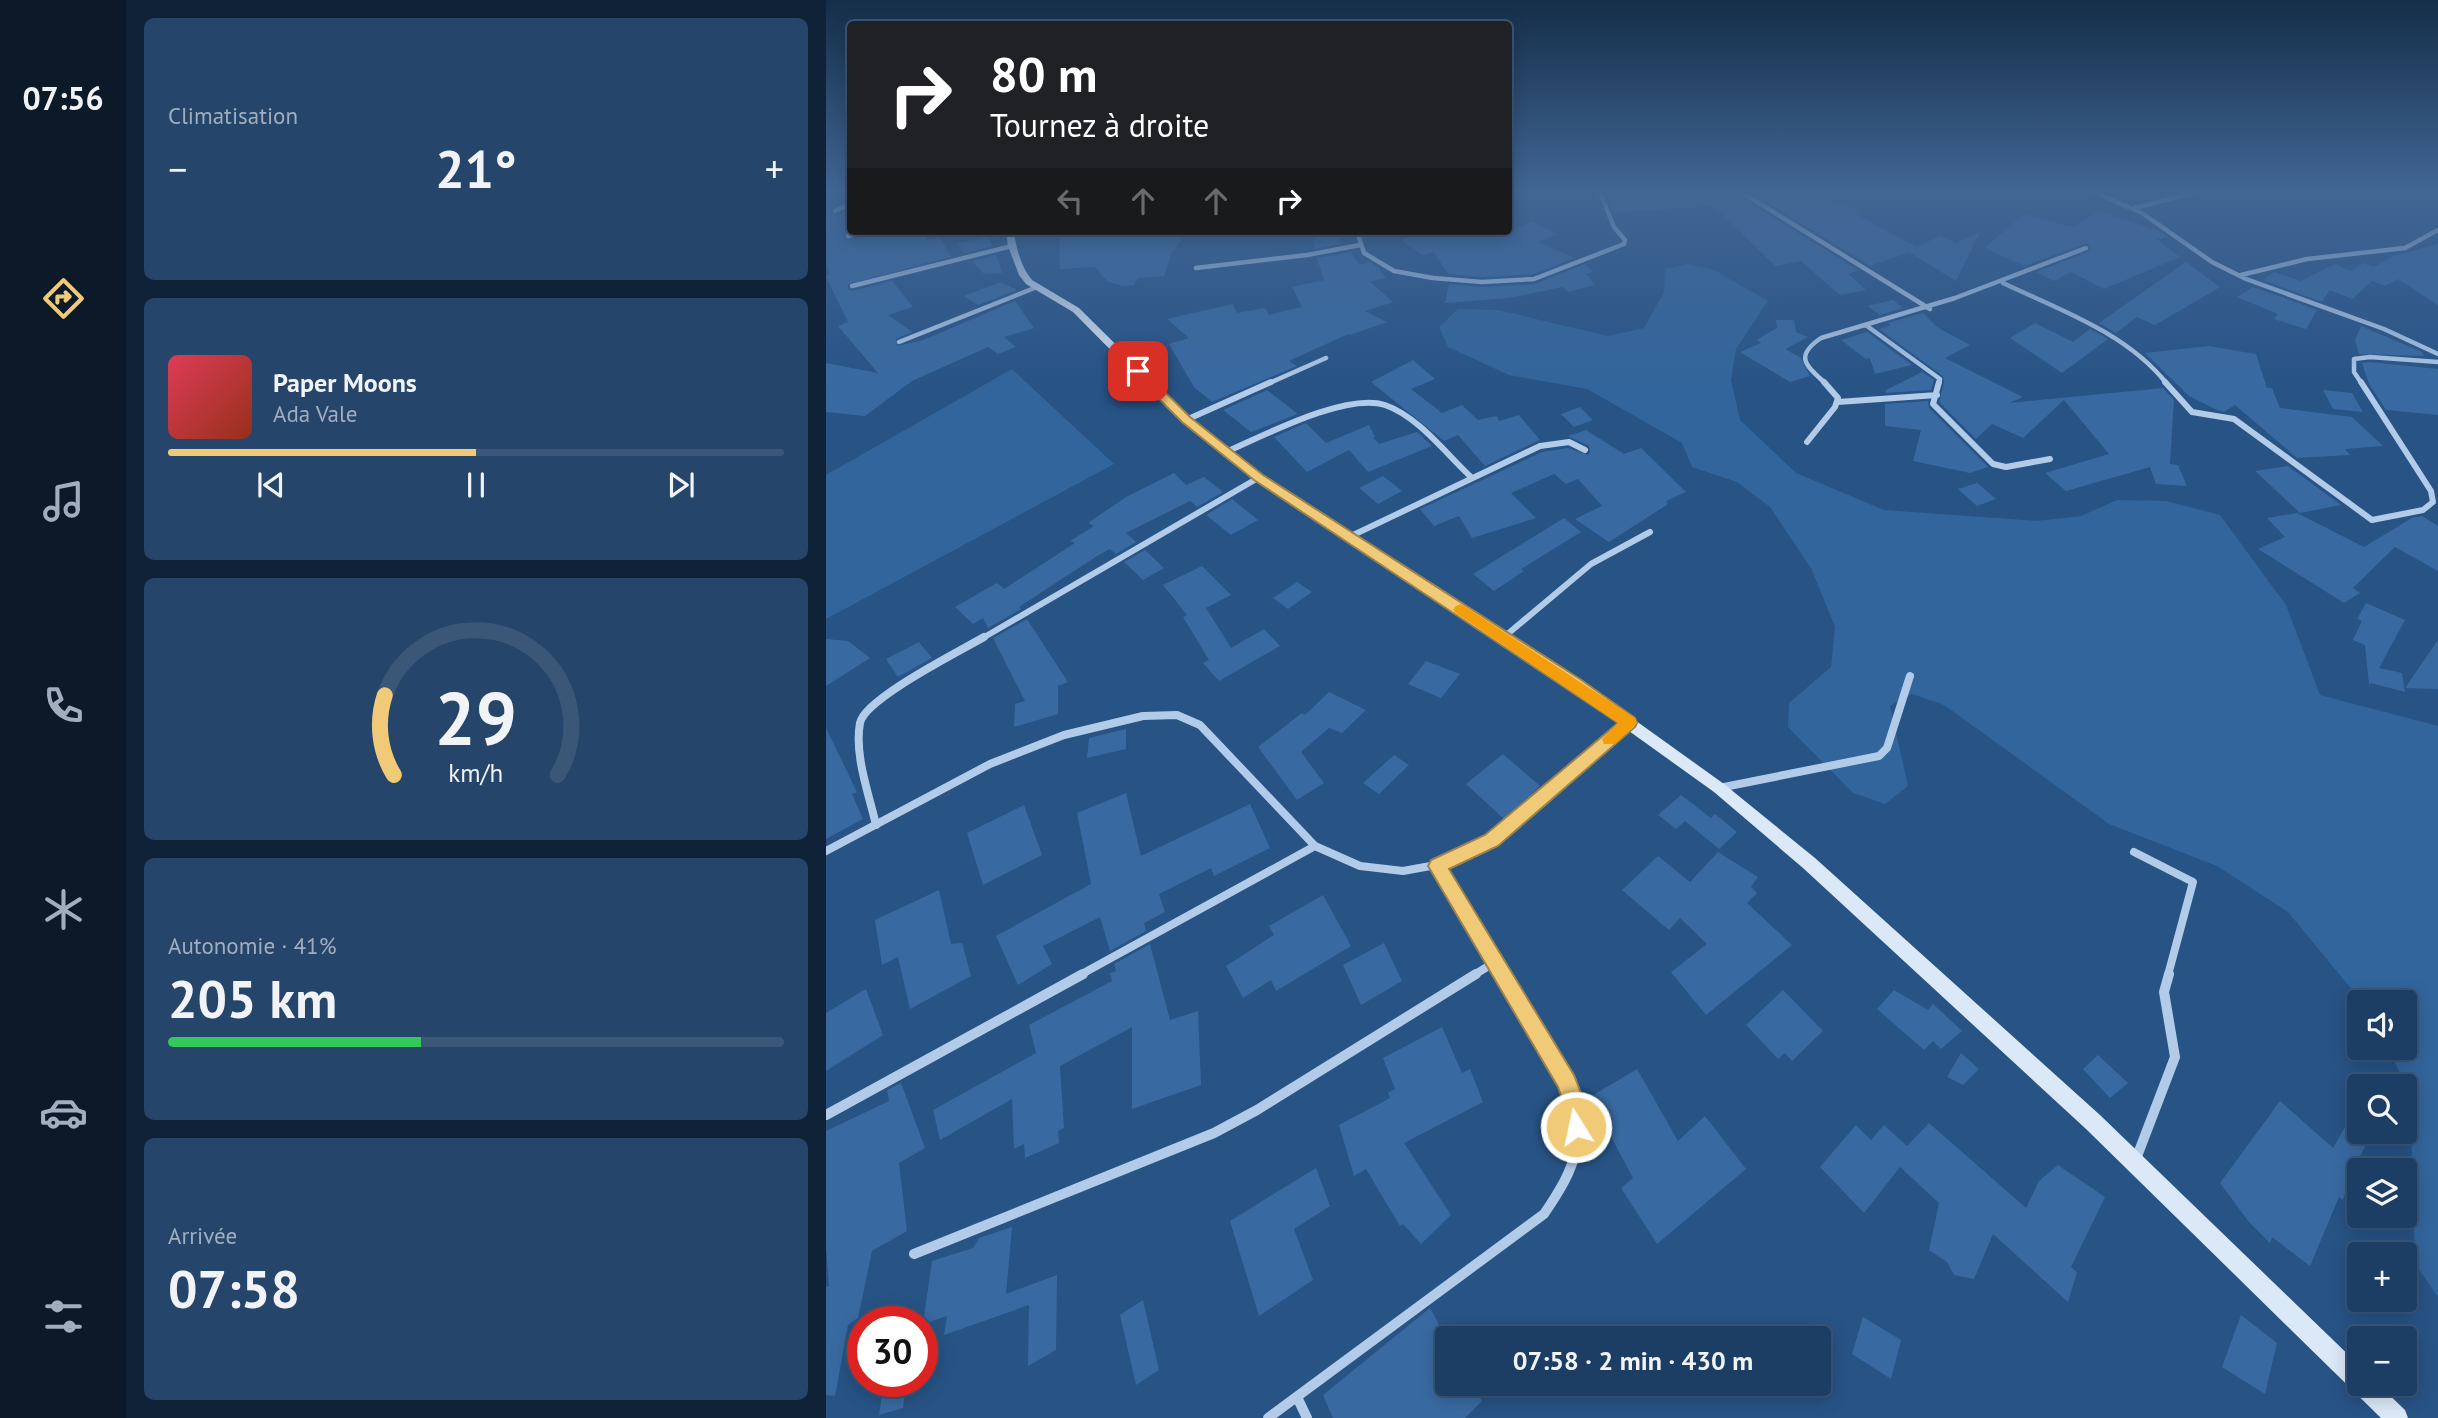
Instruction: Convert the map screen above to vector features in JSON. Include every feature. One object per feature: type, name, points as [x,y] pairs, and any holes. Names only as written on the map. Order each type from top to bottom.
[{"type":"street","points":[[852,286],[953,256]]},
{"type":"street","points":[[1017,256],[1023,275],[1037,287],[1076,310],[1186,420],[1258,478],[1504,638],[1720,788],[1937,978],[2134,1163],[2347,1369]]},
{"type":"street","points":[[1196,268],[1297,256]]},
{"type":"street","points":[[1369,256],[1394,271],[1433,278],[1482,282],[1534,279],[1593,256]]},
{"type":"street","points":[[1845,256],[1930,309]]},
{"type":"street","points":[[1838,402],[1834,390],[1810,371],[1804,362],[1805,351],[1810,344],[1821,338],[1930,309],[2067,256]]},
{"type":"street","points":[[2204,256],[2241,276],[2382,326],[2438,354]]},
{"type":"street","points":[[2241,276],[2328,256]]},
{"type":"street","points":[[2003,283],[2087,324],[2143,357],[2188,410],[2234,419],[2372,520],[2423,510],[2433,502],[2431,491],[2354,372],[2354,359],[2368,356],[2438,362]]},
{"type":"street","points":[[899,342],[1037,287]]},
{"type":"street","points":[[1867,326],[1940,379],[1933,404],[1993,464],[2006,467],[2050,459]]},
{"type":"street","points":[[1186,420],[1326,358]]},
{"type":"street","points":[[1807,442],[1838,402],[1937,395]]},
{"type":"street","points":[[1226,452],[1344,404],[1370,401],[1406,417],[1472,478]]},
{"type":"street","points":[[1349,537],[1554,442],[1569,442],[1585,450]]},
{"type":"street","points":[[877,825],[859,732],[861,716],[873,704],[1258,478]]},
{"type":"street","points":[[1504,638],[1591,564],[1650,532]]},
{"type":"street","points":[[1720,788],[1878,756],[1887,748],[1910,676]]},
{"type":"street","points":[[826,851],[990,764],[1064,735],[1143,716],[1177,715],[1200,725],[1315,846],[1339,861],[1371,870],[1415,873],[1492,841],[1629,723]]},
{"type":"street","points":[[826,1115],[1315,846]]},
{"type":"street","points":[[2134,852],[2193,882],[2164,992],[2175,1057],[2134,1163]]},
{"type":"street","points":[[1268,1418],[1544,1214],[1568,1178],[1576,1143],[1577,1111],[1566,1082],[1437,866]]},
{"type":"street","points":[[915,1254],[1214,1133],[1258,1110],[1495,962]]},
{"type":"street","points":[[1297,1396],[1307,1418]]},
{"type":"street","points":[[2375,1396],[2398,1418]]},
{"type":"shaded area","points":[[1688,264],[1714,270],[1768,301],[1736,349],[1731,380],[1740,420],[1796,473],[1884,510],[2036,521],[2081,516],[2117,500],[2166,501],[2220,515],[2286,605],[2320,695],[2438,726],[2438,1297],[2417,1267],[2417,1242],[2414,1242],[2414,1228],[2417,1228],[2417,1158],[2412,1158],[2411,1144],[2417,1144],[2417,1074],[2400,1074],[2394,1060],[2417,1060],[2417,990],[2352,990],[2288,912],[2217,866],[2109,824],[1944,705],[1912,694],[1890,706],[1908,786],[1885,804],[1853,793],[1788,727],[1789,703],[1831,667],[1835,627],[1811,568],[1770,507],[1737,482],[1692,467],[1682,443],[1587,389],[1509,375],[1448,347],[1439,327],[1458,309],[1498,310],[1608,336],[1644,328],[1664,292],[1665,269]]},
{"type":"shaded area","points":[[1012,369],[1114,464],[826,619],[826,475]]},
{"type":"building","points":[[826,256],[950,256],[848,284],[848,289],[852,291],[892,281],[913,307],[888,315],[912,332],[896,339],[897,346],[923,340],[1015,301],[1034,328],[1004,337],[1016,347],[998,354],[988,347],[912,381],[865,416],[826,412],[826,363],[878,373],[838,326],[848,322],[826,277],[829,274]]},
{"type":"building","points":[[996,256],[1002,273],[984,274],[972,261]]},
{"type":"building","points":[[1060,256],[1171,256],[1164,276],[1138,278],[1134,285],[1124,286],[1108,282],[1095,267],[1060,269]]},
{"type":"building","points":[[1354,256],[1359,265],[1370,262],[1379,268],[1386,278],[1370,282],[1393,302],[1365,311],[1387,322],[1348,334],[1289,361],[1297,366],[1212,402],[1194,387],[1169,344],[1189,338],[1167,319],[1233,304],[1237,313],[1265,308],[1269,315],[1302,307],[1292,287],[1324,280],[1317,258]]},
{"type":"building","points":[[1437,256],[1575,258],[1533,274],[1482,277],[1448,274]]},
{"type":"building","points":[[1765,256],[1836,256],[1858,270],[1849,274],[1866,290],[1840,295],[1801,261],[1775,266]]},
{"type":"building","points":[[1854,256],[1897,256],[1870,266]]},
{"type":"building","points":[[1916,256],[1968,256],[1956,281]]},
{"type":"building","points":[[2003,256],[2051,256],[2024,266]]},
{"type":"building","points":[[2077,256],[2180,257],[2104,289],[2071,272],[2054,281],[2036,272]]},
{"type":"building","points":[[2394,256],[2438,256],[2438,305],[2398,279],[2385,286],[2372,281],[2352,299],[2330,290],[2322,302],[2263,280],[2274,272],[2301,281],[2335,264],[2350,271],[2364,263],[2374,267]]},
{"type":"building","points":[[2186,262],[2220,287],[2155,325],[2137,317],[2116,333],[2099,323]]},
{"type":"building","points":[[1585,264],[1593,272],[1586,274],[1595,285],[1568,292],[1562,287],[1509,298],[1445,303],[1449,284],[1482,287],[1535,284]]},
{"type":"building","points":[[1001,282],[1017,290],[978,305],[964,296]]},
{"type":"building","points":[[2253,287],[2317,310],[2306,329],[2274,319],[2278,314],[2237,297]]},
{"type":"building","points":[[1893,300],[1903,308],[1880,315],[1868,306]]},
{"type":"building","points":[[1923,313],[1937,327],[1970,345],[1945,358],[2023,397],[2009,403],[2163,388],[2174,400],[2170,464],[2178,465],[2187,486],[2156,484],[2150,467],[2066,491],[2045,473],[2109,454],[2064,400],[2023,438],[1992,424],[1976,439],[1939,402],[1943,376],[1879,329],[1891,325],[1888,323]]},
{"type":"building","points":[[1776,320],[1794,320],[1796,332],[1808,337],[1785,349],[1801,358],[1810,376],[1790,382],[1740,352],[1761,343],[1756,340],[1777,328]]},
{"type":"building","points":[[2035,323],[2073,342],[2090,329],[2108,339],[2062,373],[2010,338]]},
{"type":"building","points":[[2361,326],[2422,352],[2424,356],[2359,354],[2355,340]]},
{"type":"building","points":[[1867,332],[1912,365],[1875,374],[1870,358],[1866,359],[1841,340]]},
{"type":"building","points":[[2209,346],[2256,354],[2267,388],[2272,388],[2280,408],[2352,417],[2383,446],[2345,449],[2350,455],[2297,458],[2235,405],[2224,412],[2189,396],[2145,353]]},
{"type":"building","points":[[1413,360],[1435,379],[1411,389],[1442,413],[1462,405],[1478,420],[1497,416],[1499,421],[1519,415],[1540,440],[1485,466],[1458,435],[1444,441],[1371,382]]},
{"type":"building","points":[[2362,363],[2438,369],[2438,415],[2386,410],[2369,384]]},
{"type":"building","points":[[1922,372],[1934,380],[1931,390],[1885,393],[1886,390]]},
{"type":"building","points":[[1267,390],[1298,414],[1251,432],[1223,410]]},
{"type":"building","points":[[2323,390],[2352,393],[2363,412],[2333,409]]},
{"type":"building","points":[[1928,401],[1929,408],[1988,467],[1970,473],[1913,461],[1921,430],[1885,426],[1885,404]]},
{"type":"building","points":[[1580,407],[1593,420],[1574,427],[1561,414]]},
{"type":"building","points":[[1306,423],[1326,443],[1369,425],[1375,437],[1373,438],[1379,444],[1417,432],[1432,446],[1368,472],[1349,450],[1307,472],[1274,437]]},
{"type":"building","points":[[1586,430],[1624,454],[1641,448],[1686,492],[1666,501],[1668,504],[1609,542],[1575,519],[1602,506],[1578,479],[1566,484],[1554,474],[1511,493],[1536,518],[1472,538],[1459,516],[1434,526],[1420,509],[1542,452],[1568,448],[1588,455],[1589,446],[1568,436]]},
{"type":"building","points":[[2288,466],[2341,505],[2300,513],[2255,471]]},
{"type":"building","points":[[1174,473],[1186,485],[1204,477],[1223,492],[1197,507],[1190,501],[1126,533],[1136,542],[1116,554],[1110,549],[1097,556],[1019,607],[1021,609],[988,628],[983,618],[973,624],[955,607],[997,583],[1004,589],[1075,543],[1070,541],[1094,526],[1088,523],[1126,497]]},
{"type":"building","points":[[1383,476],[1402,491],[1378,504],[1359,488]]},
{"type":"building","points":[[1977,483],[1996,499],[1977,506],[1958,489]]},
{"type":"building","points":[[1232,499],[1258,520],[1231,535],[1206,515]]},
{"type":"building","points":[[2297,513],[2364,547],[2412,518],[2422,516],[2438,526],[2438,571],[2395,547],[2353,588],[2360,593],[2344,603],[2258,549],[2285,537],[2267,518]]},
{"type":"building","points":[[1564,518],[1581,532],[1521,569],[1524,571],[1494,591],[1473,574]]},
{"type":"building","points":[[1145,550],[1164,568],[1143,580],[1124,562]]},
{"type":"building","points":[[1202,566],[1231,595],[1206,608],[1231,648],[1264,629],[1280,646],[1219,681],[1203,663],[1209,660],[1183,617],[1187,615],[1163,585]]},
{"type":"building","points":[[1297,582],[1312,592],[1288,609],[1273,598]]},
{"type":"building","points":[[2366,603],[2405,620],[2379,668],[2402,673],[2405,692],[2371,683],[2369,685],[2365,645],[2353,640],[2362,621],[2357,619]]},
{"type":"building","points":[[1027,619],[1068,682],[1058,686],[1058,714],[1014,727],[1015,704],[1025,701],[993,638]]},
{"type":"building","points":[[826,639],[848,641],[870,658],[826,686]]},
{"type":"building","points":[[2438,640],[2438,689],[2405,688]]},
{"type":"building","points":[[919,642],[932,658],[898,677],[886,659]]},
{"type":"building","points":[[1426,661],[1460,674],[1441,698],[1408,684]]},
{"type":"building","points":[[1329,692],[1366,710],[1342,733],[1329,728],[1301,752],[1324,783],[1297,800],[1258,747],[1302,713],[1305,715]]},
{"type":"building","points":[[826,728],[857,792],[852,794],[863,819],[826,839]]},
{"type":"building","points":[[1126,729],[1126,749],[1087,758],[1089,738]]},
{"type":"building","points":[[1503,754],[1540,786],[1504,819],[1466,784]]},
{"type":"building","points":[[1394,755],[1409,765],[1379,794],[1363,783]]},
{"type":"building","points":[[1126,793],[1141,856],[1250,804],[1270,848],[1214,876],[1211,868],[1159,894],[1165,912],[1144,923],[1146,931],[1110,951],[1100,917],[1043,946],[1052,964],[1018,985],[996,936],[1091,884],[1077,813]]},
{"type":"building","points":[[1681,795],[1711,818],[1715,814],[1737,832],[1719,849],[1685,821],[1676,829],[1658,815]]},
{"type":"building","points":[[1024,805],[1042,855],[983,885],[967,833]]},
{"type":"building","points":[[1718,852],[1758,877],[1751,887],[1757,893],[1747,903],[1792,945],[1706,1015],[1671,972],[1707,944],[1680,918],[1669,930],[1622,890],[1658,856],[1690,882]]},
{"type":"building","points":[[939,890],[951,944],[962,943],[971,976],[910,1009],[898,957],[882,965],[875,920]]},
{"type":"building","points":[[1323,895],[1351,946],[1276,991],[1271,980],[1243,998],[1226,966],[1274,935],[1269,926]]},
{"type":"building","points":[[1384,943],[1402,981],[1361,1005],[1343,965]]},
{"type":"building","points":[[1150,944],[1170,1020],[1198,1011],[1201,1085],[1132,1109],[1132,1027],[1060,1066],[1064,1128],[1058,1131],[1059,1143],[1025,1158],[1024,1144],[1014,1149],[1012,1099],[940,1140],[933,1110],[1036,1053],[1029,1025],[1112,981],[1110,973],[1116,971],[1114,964]]},
{"type":"building","points":[[866,989],[883,1035],[826,1071],[826,1013]]},
{"type":"building","points":[[1783,990],[1823,1031],[1792,1061],[1785,1053],[1778,1059],[1746,1025]]},
{"type":"building","points":[[1894,990],[1928,1010],[1933,1004],[1962,1031],[1941,1049],[1933,1041],[1924,1050],[1877,1009]]},
{"type":"building","points":[[1442,1027],[1462,1073],[1470,1069],[1483,1102],[1404,1143],[1451,1215],[1421,1244],[1403,1224],[1400,1226],[1366,1169],[1354,1176],[1339,1125],[1390,1098],[1388,1093],[1395,1089],[1383,1058]]},
{"type":"building","points":[[1961,1053],[1979,1069],[1963,1085],[1947,1077]]},
{"type":"building","points":[[2098,1055],[2128,1083],[2110,1098],[2083,1069]]},
{"type":"building","points":[[1637,1069],[1678,1141],[1705,1116],[1746,1169],[1657,1244],[1621,1188],[1633,1178],[1590,1097]]},
{"type":"building","points":[[901,1083],[925,1148],[899,1163],[907,1231],[872,1251],[861,1306],[847,1306],[847,1330],[835,1396],[826,1395],[826,1287],[829,1286],[826,1246],[826,1131],[889,1101],[887,1090]]},
{"type":"building","points":[[2280,1101],[2333,1148],[2345,1127],[2347,1144],[2366,1145],[2359,1158],[2347,1158],[2347,1187],[2343,1200],[2339,1197],[2310,1266],[2272,1237],[2270,1243],[2249,1222],[2220,1183]]},
{"type":"building","points":[[1929,1123],[2026,1208],[2039,1181],[2058,1165],[2105,1197],[2071,1267],[2077,1272],[2068,1302],[1993,1234],[1974,1279],[1954,1275],[1947,1262],[1929,1250],[1939,1203],[1900,1167],[1864,1213],[1820,1167],[1856,1125],[1871,1140],[1884,1125],[1907,1146]]},
{"type":"building","points":[[1316,1168],[1330,1206],[1294,1229],[1313,1280],[1259,1316],[1230,1221]]},
{"type":"building","points":[[1012,1227],[1006,1294],[1057,1275],[1056,1350],[1028,1366],[1029,1305],[944,1335],[947,1316],[938,1319],[938,1306],[926,1306],[932,1261],[973,1248],[979,1238]]},
{"type":"building","points":[[1143,1300],[1159,1370],[1136,1385],[1120,1315]]},
{"type":"building","points":[[1430,1308],[1440,1326],[1435,1326],[1435,1396],[1479,1396],[1482,1401],[1465,1418],[1333,1418],[1323,1395]]},
{"type":"building","points":[[2241,1315],[2277,1343],[2265,1394],[2222,1367]]},
{"type":"building","points":[[1863,1317],[1901,1340],[1891,1379],[1852,1354]]},
{"type":"building","points":[[882,1397],[904,1397],[903,1408],[879,1415]]},
{"type":"slow traffic","points":[[1461,610],[1629,723],[1610,739]]},
{"type":"route","points":[[1138,371],[1186,420],[1258,478],[1574,684],[1629,723],[1492,841],[1437,866],[1566,1082],[1577,1111],[1576,1127]]}]
